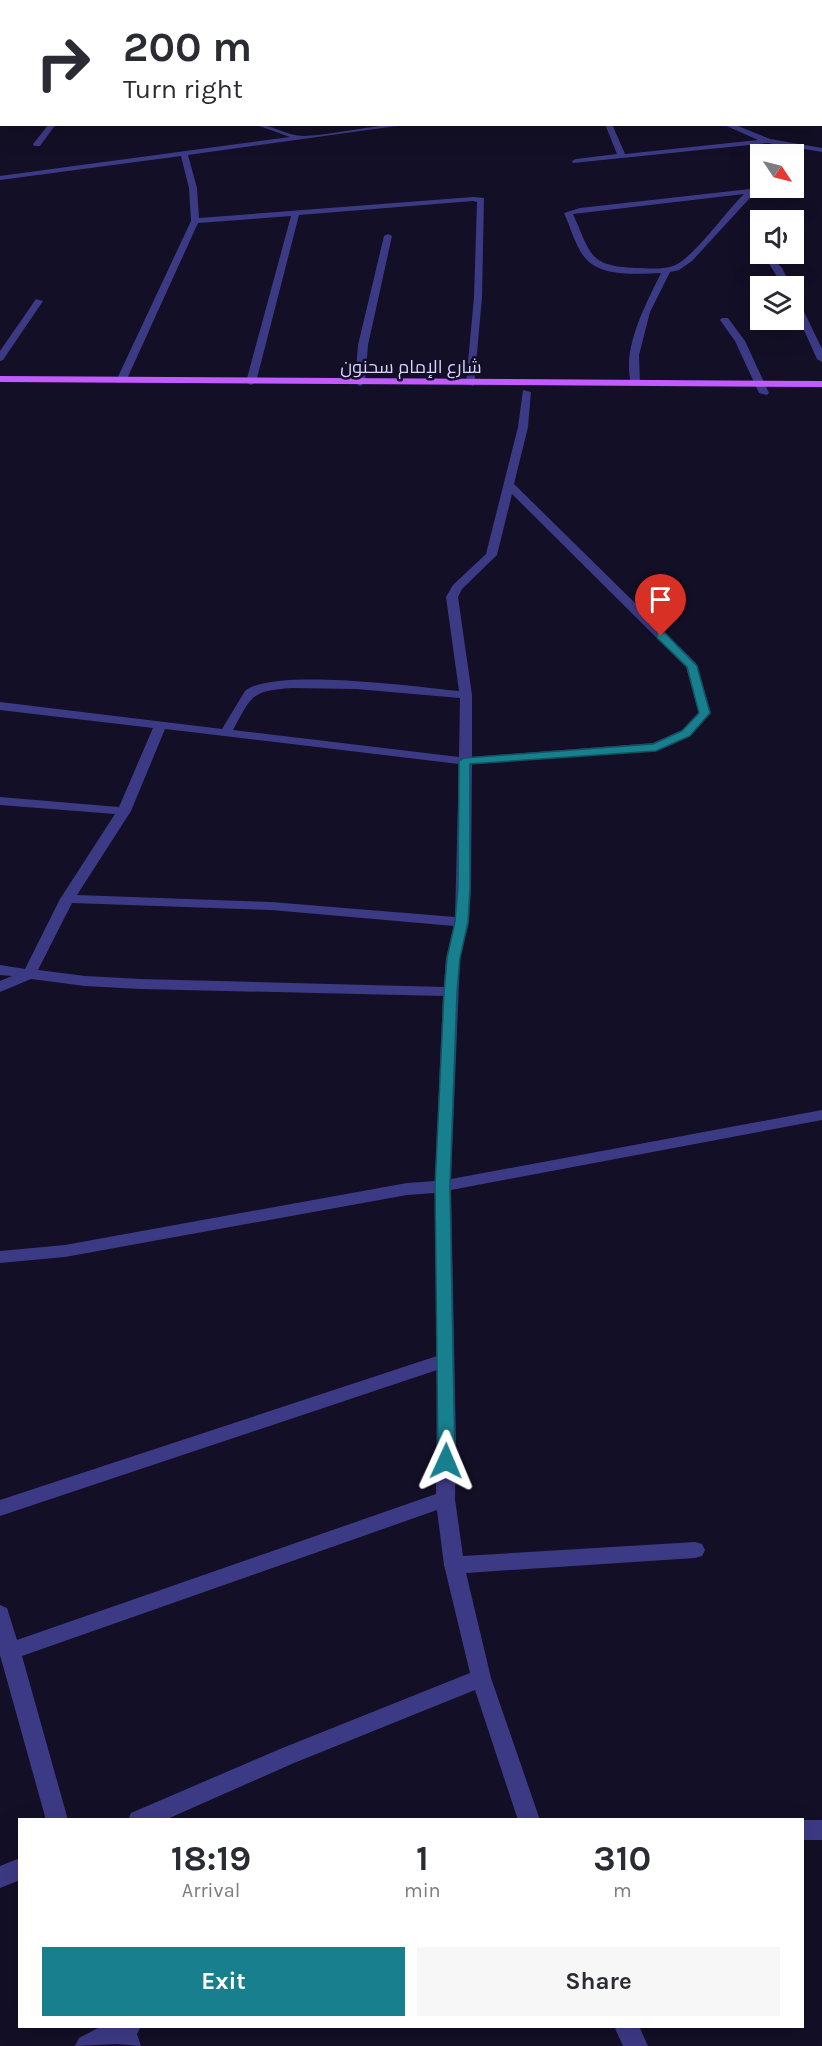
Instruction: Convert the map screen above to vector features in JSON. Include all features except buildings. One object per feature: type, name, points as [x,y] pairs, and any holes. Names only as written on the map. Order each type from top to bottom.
[{"type":"main road","name":"شارع الإمام سحنون","points":[[0,379],[635,384],[762,388],[822,393]]},
{"type":"main road","name":"شارع الإمام سحنون","points":[[0,387],[526,392],[762,388],[822,384]]},
{"type":"street","points":[[37,144],[51,126]]},
{"type":"street","points":[[0,178],[394,126]]},
{"type":"street","points":[[609,126],[622,156]]},
{"type":"street","points":[[730,126],[768,141],[822,150]]},
{"type":"street","points":[[273,127],[302,139]]},
{"type":"street","points":[[576,160],[768,141]]},
{"type":"street","points":[[121,381],[195,221],[193,188],[184,154]]},
{"type":"street","points":[[750,191],[568,213],[593,262],[614,269],[667,270],[684,264],[750,194]]},
{"type":"street","points":[[195,221],[473,199],[482,201],[471,384]]},
{"type":"street","points":[[251,382],[296,213]]},
{"type":"street","points":[[360,382],[363,345],[388,236]]},
{"type":"street","points":[[635,384],[634,354],[646,312],[667,270]]},
{"type":"street","points":[[0,358],[39,301]]},
{"type":"street","points":[[725,320],[740,341],[762,388]]},
{"type":"street","points":[[804,320],[822,359]]},
{"type":"street","points":[[526,392],[523,427],[491,555],[457,587],[452,597],[466,694],[462,922],[453,958],[443,1186],[447,1442],[444,1499],[454,1565],[482,1678],[528,1818]]},
{"type":"street","points":[[0,706],[464,761],[656,747],[686,733],[705,713],[692,666],[509,485]]},
{"type":"street","points":[[226,732],[244,699],[254,690],[269,684],[336,685],[466,694]]},
{"type":"street","points":[[0,987],[29,974],[67,899],[124,811],[160,726]]},
{"type":"street","points":[[0,801],[124,811]]},
{"type":"street","points":[[67,899],[271,906],[462,922]]},
{"type":"street","points":[[0,969],[29,974],[141,984],[244,984],[451,992]]},
{"type":"street","points":[[0,1257],[65,1251],[385,1193],[443,1186],[822,1115]]},
{"type":"street","points":[[0,1508],[446,1360]]},
{"type":"street","points":[[9,1652],[444,1499]]},
{"type":"street","points":[[454,1565],[695,1550]]},
{"type":"street","points":[[0,1614],[56,1818]]},
{"type":"street","points":[[144,1818],[287,1756],[482,1678]]},
{"type":"street","points":[[804,1830],[822,1830]]},
{"type":"street","points":[[0,1877],[18,1870]]},
{"type":"street","points":[[627,2028],[636,2046]]},
{"type":"street","points":[[87,2046],[126,2032]]},
{"type":"route","points":[[446,1461],[443,1186],[453,958],[462,922],[464,887],[464,761],[656,747],[686,733],[705,713],[692,666],[661,636]]}]
